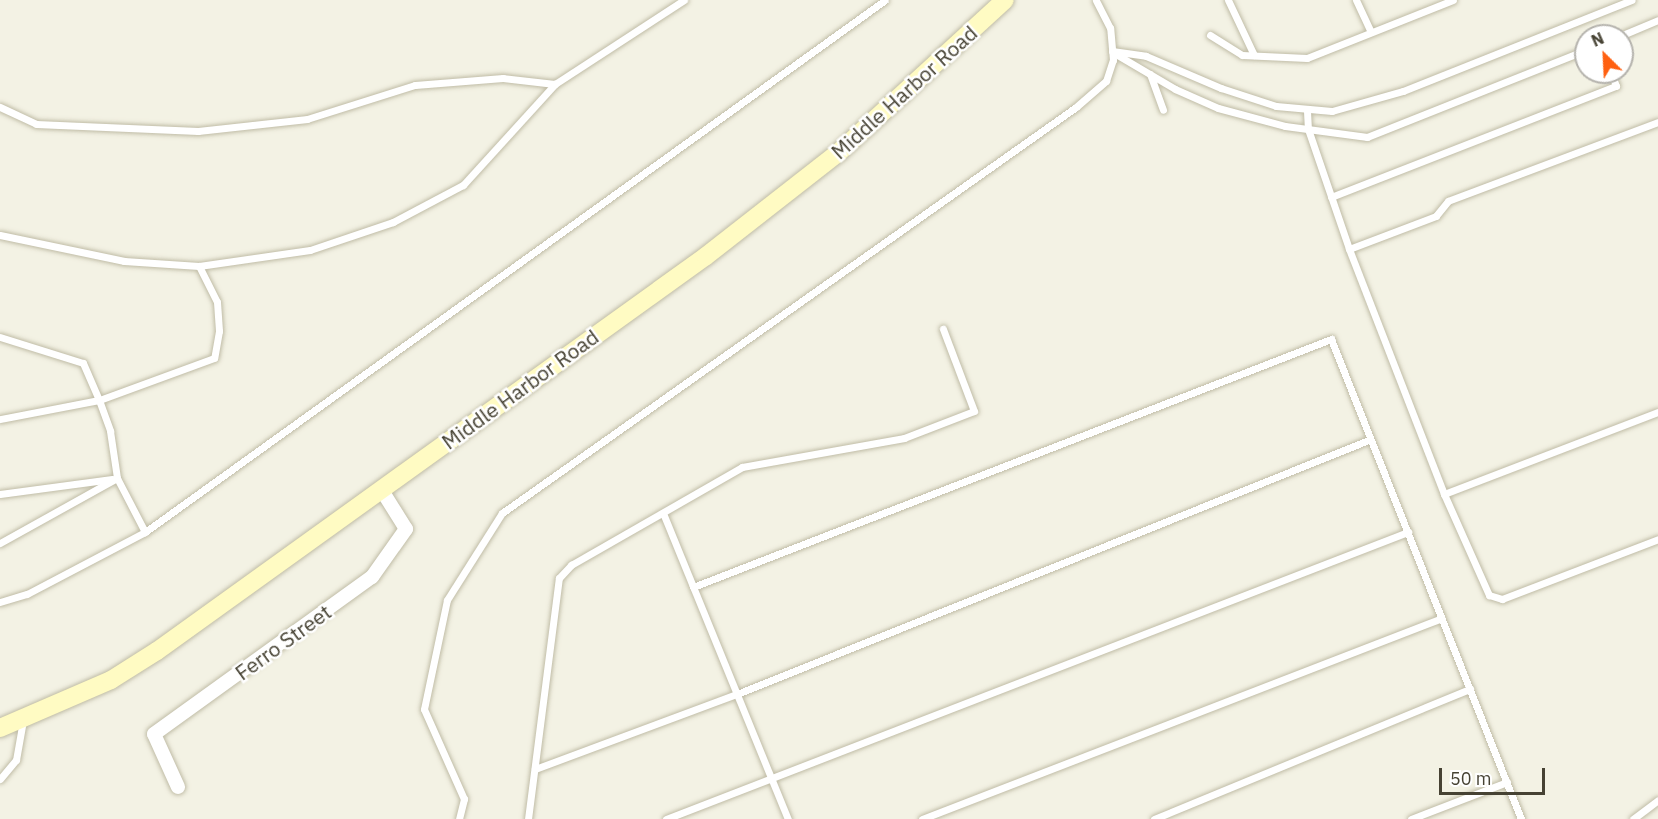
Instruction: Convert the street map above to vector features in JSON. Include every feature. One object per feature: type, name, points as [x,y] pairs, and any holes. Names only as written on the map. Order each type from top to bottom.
[{"type":"main road","name":"Middle Harbor Road","points":[[0,728],[23,721],[111,680],[157,651],[706,256],[838,153],[1005,0]]},
{"type":"street","name":"Ferro Street","points":[[178,787],[154,734],[372,577],[406,529],[381,489]]},
{"type":"lane","points":[[0,235],[124,261],[199,266],[310,250],[393,222],[463,185],[555,84],[684,0]]},
{"type":"lane","points":[[0,602],[27,594],[145,532],[885,0]]},
{"type":"lane","points":[[459,819],[464,799],[424,710],[447,600],[502,513],[1060,120],[1106,81],[1112,51],[1110,28],[1096,0]]},
{"type":"lane","points":[[1228,0],[1254,55]]},
{"type":"lane","points":[[1356,0],[1371,32]]},
{"type":"lane","points":[[1210,35],[1242,55],[1307,58],[1453,0]]},
{"type":"lane","points":[[1112,51],[1146,56],[1221,88],[1276,106],[1307,111],[1354,107],[1403,92],[1632,0]]},
{"type":"lane","points":[[1634,30],[1658,20]]},
{"type":"lane","points":[[1112,51],[1150,74],[1218,108],[1308,129],[1367,137],[1574,55]]},
{"type":"lane","points":[[1150,74],[1163,110]]},
{"type":"lane","points":[[0,107],[36,124],[198,131],[307,119],[415,85],[503,78],[555,84]]},
{"type":"lane","points":[[1331,197],[1616,86],[1615,84]]},
{"type":"lane","points":[[1307,111],[1308,129],[1349,249],[1444,494],[1489,595],[1502,599],[1658,539]]},
{"type":"lane","points":[[1349,249],[1436,216],[1448,201],[1658,122]]},
{"type":"lane","points":[[0,419],[99,400],[214,358],[219,331],[217,302],[199,266]]},
{"type":"lane","points":[[528,819],[559,578],[571,565],[742,467],[904,438],[974,411],[943,329]]},
{"type":"lane","points":[[0,337],[83,363],[110,431],[117,478],[145,532]]},
{"type":"lane","points":[[693,587],[1331,339],[1521,819]]},
{"type":"lane","points":[[1444,494],[1658,412]]},
{"type":"lane","points":[[535,769],[737,694],[1371,439]]},
{"type":"lane","points":[[0,494],[117,478]]},
{"type":"lane","points":[[0,543],[117,478]]},
{"type":"lane","points":[[663,513],[788,819]]},
{"type":"lane","points":[[666,819],[1408,532]]},
{"type":"lane","points":[[922,819],[1442,618]]},
{"type":"lane","points":[[1154,819],[1470,689]]},
{"type":"lane","points":[[0,779],[16,760],[23,721]]},
{"type":"lane","points":[[1411,819],[1507,782]]},
{"type":"lane","points":[[1633,819],[1658,800]]}]
